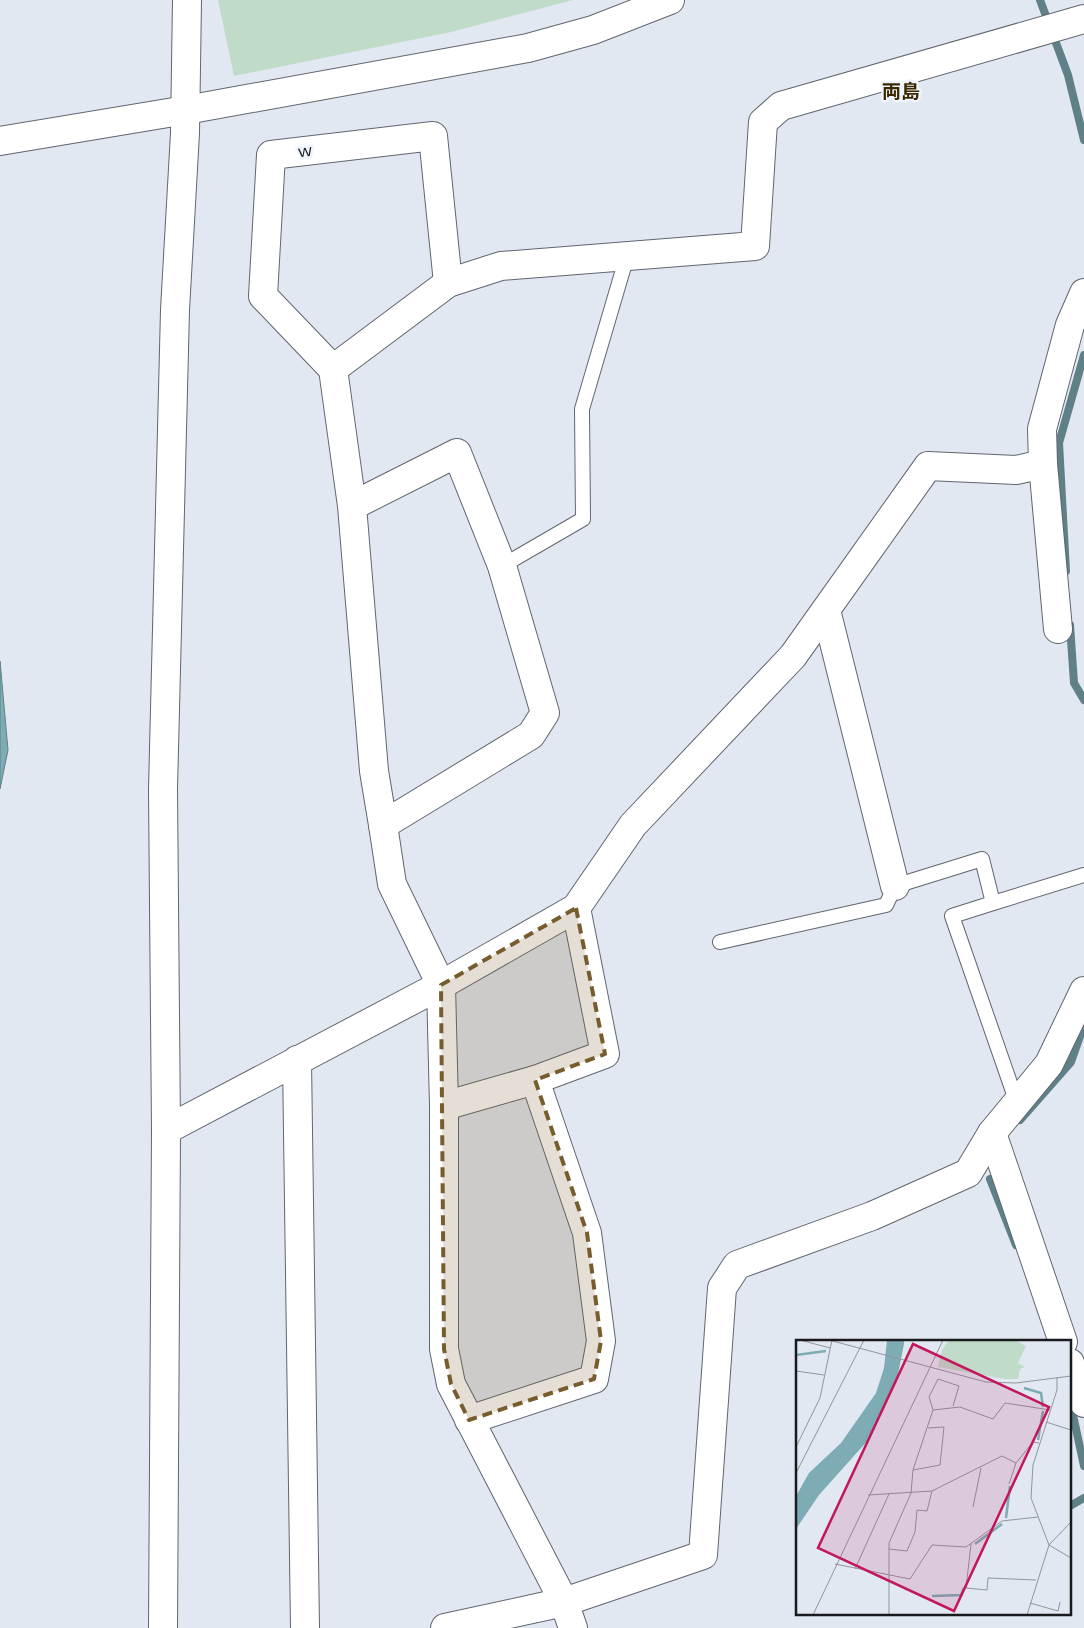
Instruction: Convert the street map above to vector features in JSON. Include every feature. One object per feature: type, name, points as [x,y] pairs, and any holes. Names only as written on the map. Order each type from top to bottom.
[{"type":"street","points":[[163,1628],[166,1130],[163,789],[175,310],[177,112],[187,0]]},
{"type":"street","points":[[0,141],[177,112],[528,48],[593,30],[670,0]]},
{"type":"street","points":[[573,1628],[564,1602],[451,1384],[444,1350],[444,1106],[441,985],[392,884],[374,771],[352,506],[333,369],[448,284],[501,266],[756,246],[763,122],[781,106],[1084,19]]},
{"type":"street","name":"ｗ","points":[[333,369],[263,296],[271,155],[433,136],[448,284]]},
{"type":"street","points":[[1058,628],[1043,464],[1042,429],[1070,325],[1084,293]]},
{"type":"street","points":[[352,506],[457,453],[502,566],[545,713],[531,735],[383,825]]},
{"type":"street","points":[[166,1130],[441,985],[576,908],[633,825],[793,656],[928,466],[1016,470],[1043,464]]},
{"type":"street","points":[[826,610],[895,886]]},
{"type":"street","points":[[444,1106],[535,1080],[605,1054],[576,908]]},
{"type":"street","points":[[445,1628],[564,1602],[703,1555],[722,1288],[737,1265],[872,1216],[968,1173],[992,1133],[1050,1064],[1084,990]]},
{"type":"street","points":[[297,1060],[305,1628]]},
{"type":"street","points":[[469,1420],[594,1379],[601,1341],[587,1233],[535,1080]]},
{"type":"street","points":[[992,1133],[1062,1340]]},
{"type":"street","points":[[1072,1369],[1084,1403]]},
{"type":"lane","points":[[502,566],[583,519],[582,409],[627,256]]},
{"type":"lane","points":[[720,942],[886,905],[895,886],[982,859],[993,903]]},
{"type":"lane","points":[[1017,1103],[952,916],[1084,875]]},
{"type":"highlighted area","points":[[576,908],[605,1054],[535,1080],[587,1233],[601,1341],[594,1379],[469,1420],[451,1384],[444,1349],[441,985]]},
{"type":"green space","points":[[218,0],[573,0],[451,32],[234,76]]},
{"type":"water","points":[[0,661],[8,750],[0,789]]},
{"type":"waterway","points":[[1040,0],[1068,75],[1084,140]]},
{"type":"waterway","points":[[1066,571],[1059,443],[1084,355]]},
{"type":"waterway","points":[[1070,625],[1074,683],[1084,700]]},
{"type":"waterway","points":[[1020,1120],[1071,1062],[1084,1025]]},
{"type":"waterway","points":[[990,1179],[1016,1245]]},
{"type":"waterway","points":[[1072,1410],[1084,1466]]},
{"type":"waterway","points":[[1072,1505],[1084,1498]]},
{"type":"district","name":"両島","points":[[901,91]]}]
